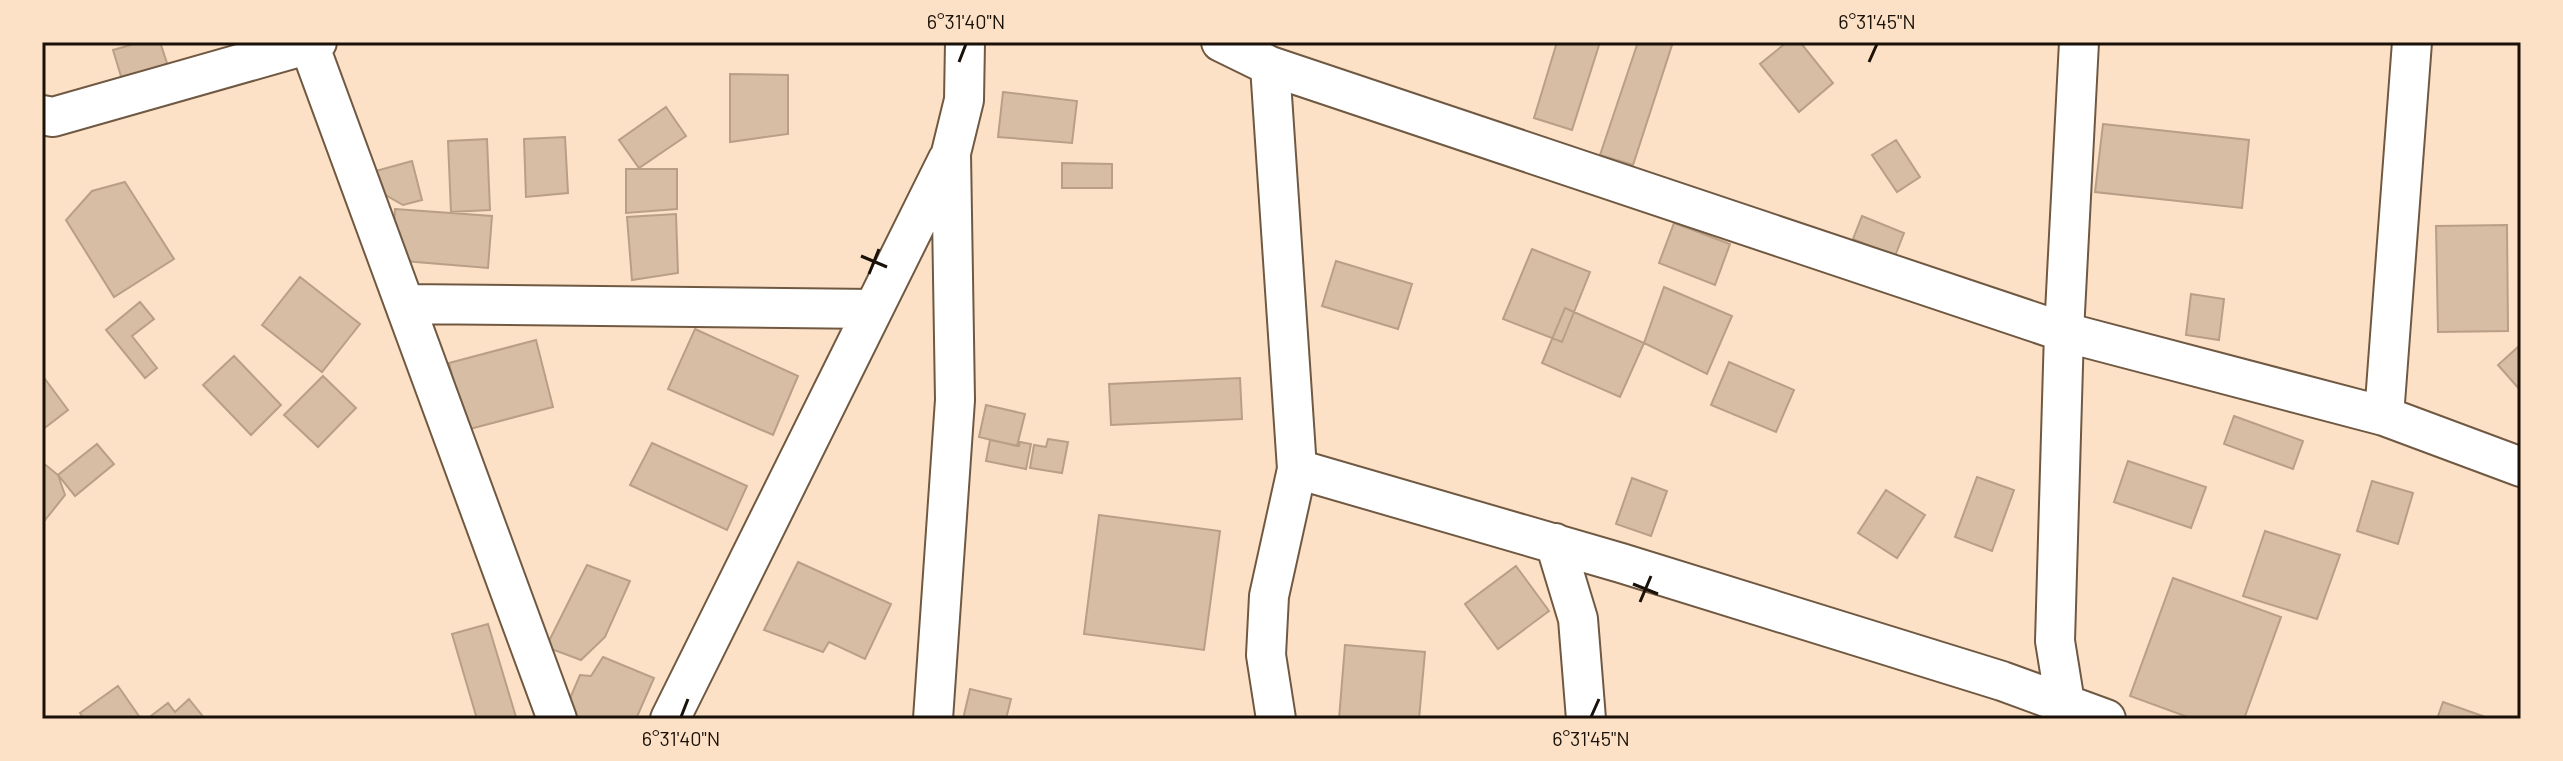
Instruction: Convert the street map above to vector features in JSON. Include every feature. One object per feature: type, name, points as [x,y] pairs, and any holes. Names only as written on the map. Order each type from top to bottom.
[{"type":"street","points":[[670,719],[951,153],[964,100],[965,42]]},
{"type":"street","points":[[1221,42],[1270,66],[2064,332],[2384,416],[2521,467]]},
{"type":"street","points":[[2065,703],[2055,641],[2064,332],[2079,42]]},
{"type":"street","points":[[2384,416],[2412,42]]},
{"type":"street","points":[[42,115],[53,117],[314,44],[405,304],[557,719]]},
{"type":"street","points":[[1270,66],[1297,469],[1269,596],[1266,655],[1276,719]]},
{"type":"street","points":[[933,719],[955,400],[951,153]]},
{"type":"street","points":[[405,304],[873,309]]},
{"type":"street","points":[[1297,469],[1621,563],[2002,681],[2106,719]]},
{"type":"street","points":[[1555,543],[1578,619],[1586,719]]},
{"type":"street","points":[[1578,619],[1621,563]]},
{"type":"street","points":[[2002,681],[2055,641]]},
{"type":"building","points":[[141,42],[160,42],[169,69],[123,83],[113,50]]},
{"type":"building","points":[[1557,42],[1600,42],[1572,130],[1534,118]]},
{"type":"building","points":[[1638,42],[1673,42],[1633,165],[1600,155]]},
{"type":"building","points":[[1787,42],[1800,42],[1833,83],[1799,112],[1760,64]]},
{"type":"building","points":[[730,74],[788,75],[788,134],[730,142]]},
{"type":"building","points":[[1003,92],[1077,101],[1072,143],[998,137]]},
{"type":"building","points":[[666,107],[686,136],[639,168],[619,140]]},
{"type":"building","points":[[2103,124],[2249,140],[2242,208],[2095,192]]},
{"type":"building","points":[[565,137],[568,193],[526,197],[524,139]]},
{"type":"building","points":[[487,139],[490,210],[451,212],[448,141]]},
{"type":"building","points":[[1896,140],[1920,177],[1897,192],[1872,155]]},
{"type":"building","points":[[412,161],[422,200],[403,205],[382,193],[376,171]]},
{"type":"building","points":[[1062,163],[1112,164],[1112,188],[1062,188]]},
{"type":"building","points":[[626,169],[677,169],[677,209],[626,213]]},
{"type":"building","points":[[125,182],[174,259],[114,297],[66,220],[92,191]]},
{"type":"building","points":[[395,209],[492,216],[488,268],[392,260]]},
{"type":"building","points":[[676,214],[678,273],[632,280],[627,217]]},
{"type":"building","points":[[1862,216],[1904,233],[1895,256],[1853,239]]},
{"type":"building","points":[[1674,223],[1730,244],[1715,285],[1659,263]]},
{"type":"building","points":[[2507,225],[2508,331],[2438,332],[2436,226]]},
{"type":"building","points":[[1532,249],[1590,272],[1562,342],[1503,319]]},
{"type":"building","points":[[1336,261],[1412,284],[1398,329],[1322,306]]},
{"type":"building","points":[[300,277],[360,324],[322,372],[262,325]]},
{"type":"building","points":[[1664,287],[1732,316],[1707,374],[1644,343]]},
{"type":"building","points":[[2191,294],[2224,299],[2219,340],[2186,335]]},
{"type":"building","points":[[140,302],[154,319],[132,336],[157,368],[145,378],[106,330]]},
{"type":"building","points":[[1565,308],[1644,343],[1620,397],[1542,363]]},
{"type":"building","points":[[695,329],[798,376],[773,435],[668,389]]},
{"type":"building","points":[[536,340],[553,407],[466,430],[449,363]]},
{"type":"building","points":[[2519,346],[2521,349],[2521,391],[2498,365]]},
{"type":"building","points":[[234,356],[281,405],[251,435],[203,385]]},
{"type":"building","points":[[1729,362],[1794,390],[1776,432],[1711,405]]},
{"type":"building","points":[[42,375],[68,410],[42,430]]},
{"type":"building","points":[[323,376],[356,408],[318,447],[284,415]]},
{"type":"building","points":[[1240,378],[1242,419],[1111,425],[1109,384]]},
{"type":"building","points":[[986,405],[1025,414],[1017,446],[979,437]]},
{"type":"building","points":[[2234,416],[2303,441],[2293,469],[2224,444]]},
{"type":"building","points":[[1048,439],[1068,442],[1062,473],[1030,468],[1034,445],[1046,447]]},
{"type":"building","points":[[990,440],[1019,446],[1020,442],[1031,444],[1026,469],[986,461]]},
{"type":"building","points":[[652,443],[747,486],[727,530],[630,485]]},
{"type":"building","points":[[97,444],[114,464],[75,496],[58,475]]},
{"type":"building","points":[[2128,461],[2206,487],[2191,528],[2114,502]]},
{"type":"building","points":[[42,462],[58,475],[65,495],[42,524]]},
{"type":"building","points":[[1977,477],[2014,490],[1992,551],[1955,537]]},
{"type":"building","points":[[1632,478],[1667,491],[1651,536],[1616,524]]},
{"type":"building","points":[[2372,481],[2413,493],[2398,544],[2357,531]]},
{"type":"building","points":[[1886,490],[1925,515],[1897,558],[1858,533]]},
{"type":"building","points":[[1099,515],[1220,531],[1204,650],[1084,634]]},
{"type":"building","points":[[2265,531],[2340,555],[2317,619],[2243,596]]},
{"type":"building","points":[[798,562],[891,604],[865,659],[829,642],[823,652],[764,630]]},
{"type":"building","points":[[587,565],[630,581],[605,637],[581,660],[546,647]]},
{"type":"building","points":[[1516,566],[1549,611],[1498,649],[1465,604]]},
{"type":"building","points":[[2173,578],[2281,617],[2244,719],[2193,719],[2130,696]]},
{"type":"building","points":[[488,624],[516,717],[510,719],[477,719],[452,634]]},
{"type":"building","points":[[1345,645],[1425,652],[1419,719],[1339,719]]},
{"type":"building","points":[[603,657],[654,678],[636,719],[578,719],[565,710],[580,675],[591,676]]},
{"type":"building","points":[[118,686],[141,719],[84,719],[80,713]]},
{"type":"building","points":[[970,689],[1011,699],[1006,719],[963,719]]},
{"type":"building","points":[[189,699],[205,719],[147,719],[168,703],[175,712]]},
{"type":"building","points":[[2443,702],[2491,719],[2437,719]]}]
